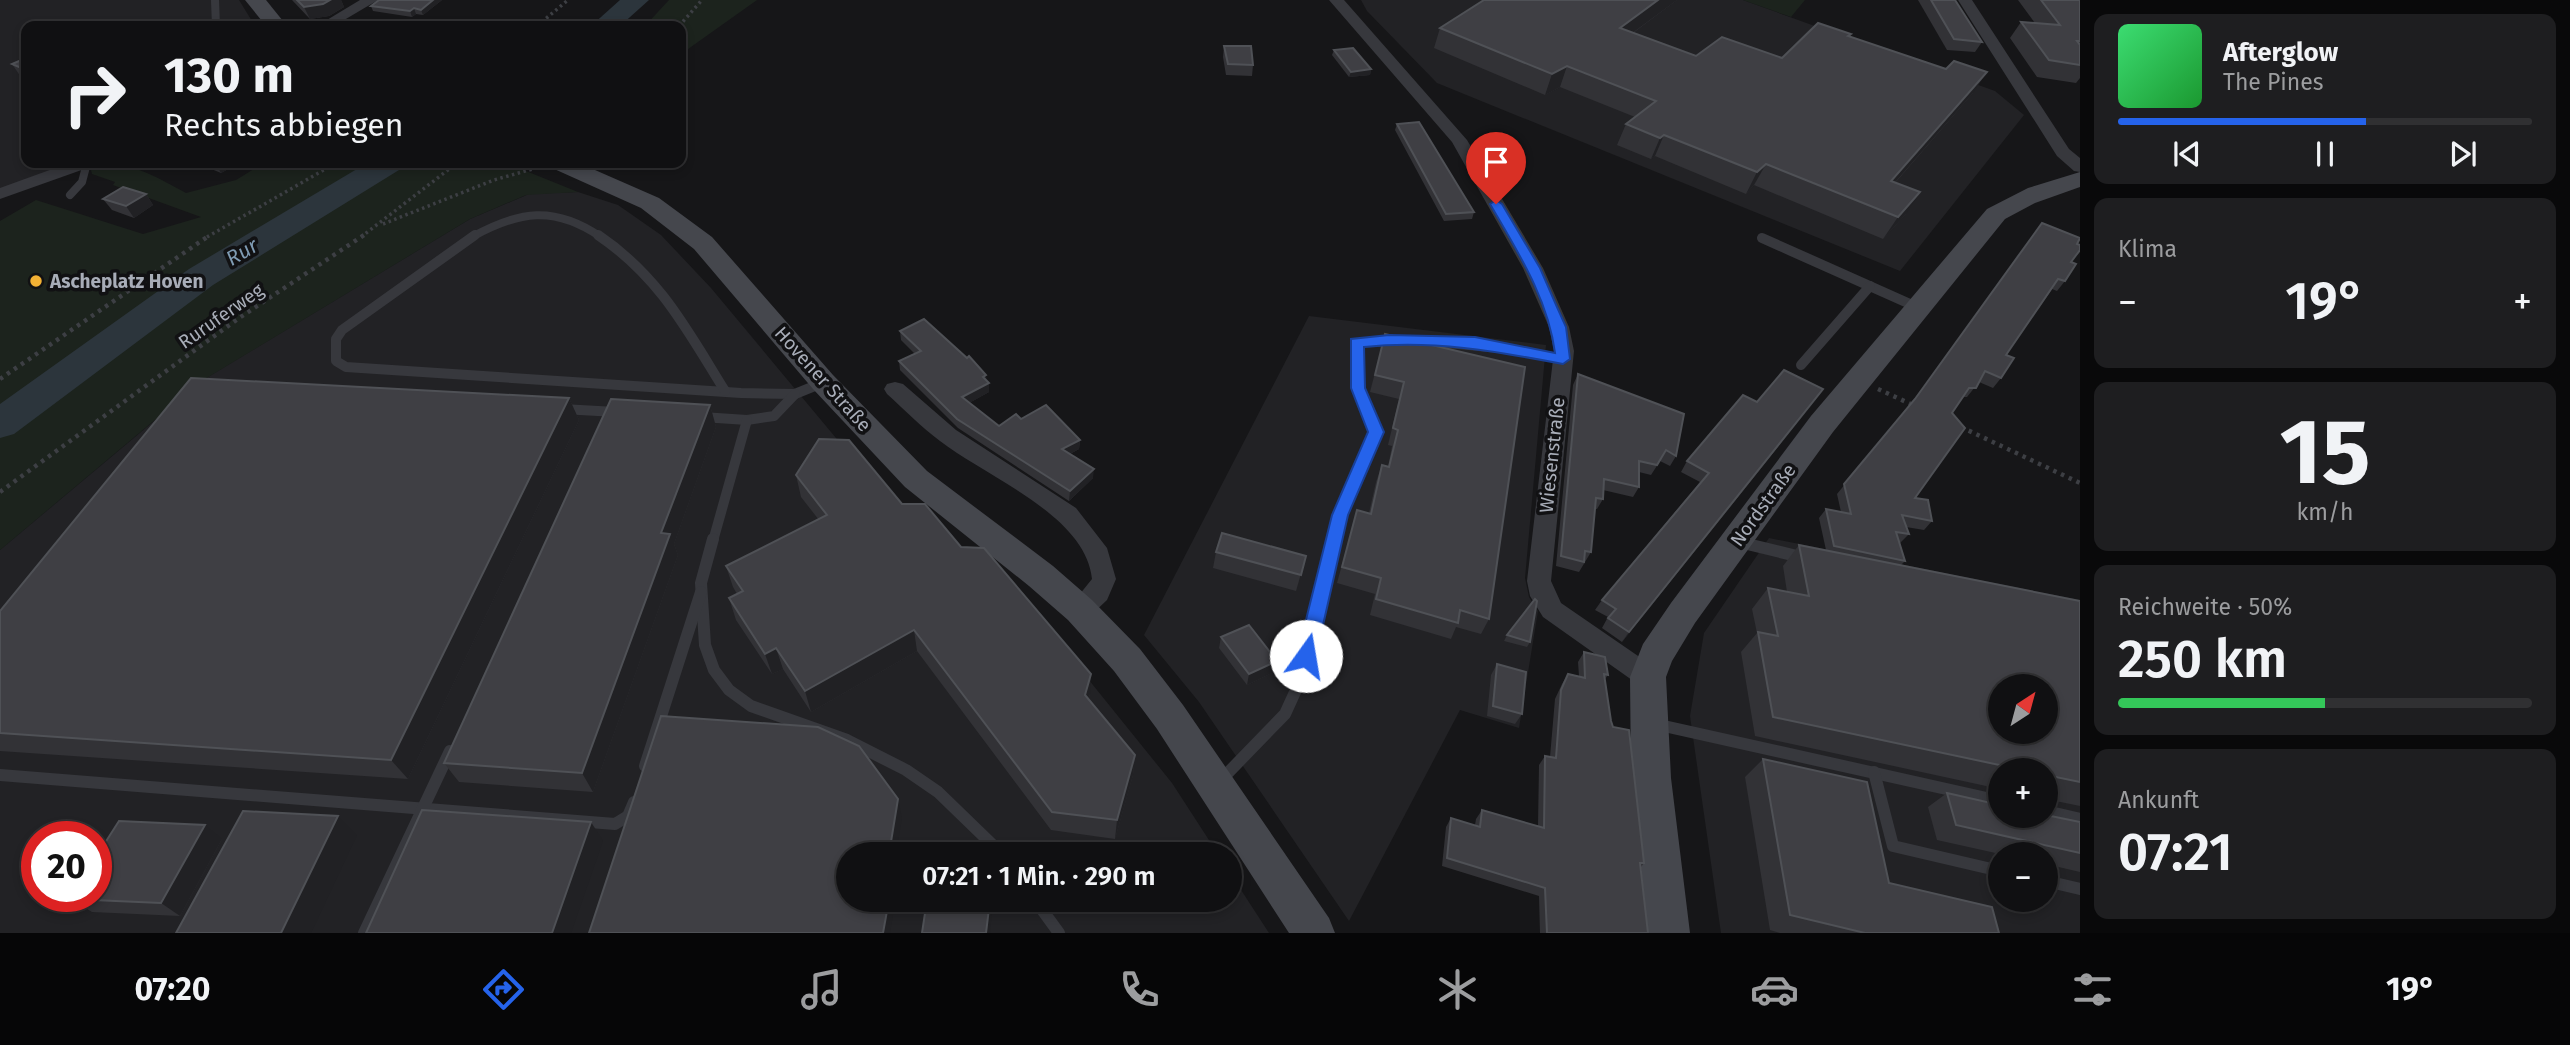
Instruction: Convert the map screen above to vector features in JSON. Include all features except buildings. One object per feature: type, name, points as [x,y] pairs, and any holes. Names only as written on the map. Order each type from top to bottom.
[{"type":"main road","points":[[255,0],[272,21]]},
{"type":"main road","name":"Hovener Straße","points":[[549,168],[650,203],[702,243],[809,388],[916,479],[1041,576],[1080,610],[1134,670],[1170,717],[1314,933]]},
{"type":"main road","name":"Nordstraße","points":[[1669,933],[1651,778],[1648,677],[1656,655],[1822,424],[1996,214],[2015,202],[2051,187],[2080,179]]},
{"type":"street","points":[[333,21],[371,0]]},
{"type":"street","name":"Wiesenstraße","points":[[1336,0],[1459,140],[1533,268],[1559,327],[1563,359],[1539,581],[1543,596],[1552,610],[1648,677]]},
{"type":"street","points":[[1965,0],[2063,152],[2080,167]]},
{"type":"street","points":[[0,194],[71,168]]},
{"type":"street","points":[[895,388],[948,436],[1068,514],[1098,555],[1103,569],[1104,579],[1098,593],[1080,610]]},
{"type":"lane","points":[[215,0],[216,21]]},
{"type":"lane","points":[[69,195],[82,182],[84,168]]},
{"type":"lane","points":[[725,391],[690,329],[653,281],[610,243],[587,228],[546,214],[504,222],[465,241],[342,330],[336,339],[336,361],[346,367],[725,391],[809,388]]},
{"type":"lane","points":[[1762,238],[1919,308]]},
{"type":"lane","points":[[1801,365],[1870,286]]},
{"type":"lane","points":[[1215,785],[1252,751],[1285,714],[1301,679],[1340,515],[1376,432],[1358,388],[1356,343],[1389,340],[1475,342],[1563,359]]},
{"type":"lane","points":[[696,417],[747,420],[774,416],[809,388]]},
{"type":"lane","points":[[552,409],[632,413]]},
{"type":"lane","points":[[601,424],[607,412]]},
{"type":"lane","points":[[747,420],[701,583],[705,645],[714,670],[729,690],[751,706],[848,740],[906,770],[938,792],[990,842]]},
{"type":"lane","points":[[1736,541],[1814,560]]},
{"type":"lane","points":[[0,775],[615,824],[631,811],[701,592]]},
{"type":"lane","points":[[1649,723],[1988,798]]},
{"type":"lane","points":[[364,933],[457,734]]},
{"type":"lane","points":[[1874,772],[1893,846],[1988,868]]},
{"type":"lane","points":[[2058,814],[2080,819]]},
{"type":"lane","points":[[2058,884],[2080,889]]},
{"type":"lane","points":[[1044,912],[1059,933]]},
{"type":"path","points":[[543,21],[568,0]]},
{"type":"path","points":[[683,21],[702,0]]},
{"type":"path","points":[[0,379],[192,246],[327,168]]},
{"type":"path","name":"Ruruferweg","points":[[0,492],[239,318],[379,225],[451,168]]},
{"type":"path","points":[[379,225],[494,180],[536,168]]},
{"type":"path","points":[[1858,379],[1921,409]]},
{"type":"path","points":[[1959,427],[2080,483]]},
{"type":"shaded area","points":[[0,0],[239,0],[252,21],[21,21],[21,168],[59,168],[0,190]]},
{"type":"shaded area","points":[[669,0],[757,0],[686,50],[686,21],[650,21]]},
{"type":"shaded area","points":[[1361,0],[1743,0],[1995,91],[2024,115],[1900,271],[1437,83],[1367,11]]},
{"type":"shaded area","points":[[1743,0],[1805,0],[1791,17]]},
{"type":"shaded area","points":[[132,168],[186,193],[236,180],[256,168],[518,168],[578,192],[526,195],[470,219],[200,382],[0,550],[0,221],[36,200],[143,234],[201,217],[113,185],[115,182],[92,174],[91,170]]},
{"type":"shaded area","points":[[578,192],[618,205],[661,235],[711,288],[851,456],[937,537],[1022,597],[1172,783],[1210,842],[836,842],[836,912],[1242,912],[1242,891],[1269,933],[0,933],[0,550],[203,380],[470,219],[529,194]]},
{"type":"shaded area","points":[[1309,316],[1546,345],[1525,578],[1529,597],[1538,611],[1519,728],[1460,710],[1349,921],[1199,702],[1144,635]]},
{"type":"shaded area","points":[[1769,538],[2080,600],[2080,933],[1721,933],[1690,716],[1704,633]]},
{"type":"waterway","name":"Rur","points":[[610,21],[636,0]]},
{"type":"waterway","name":"Rur","points":[[0,424],[201,277],[380,168]]},
{"type":"place","name":"Ascheplatz Hoven","points":[[36,281]]},
{"type":"route","points":[[1306,656],[1340,515],[1376,432],[1358,388],[1356,343],[1389,340],[1475,342],[1563,359],[1559,327],[1533,268],[1496,204]]}]
